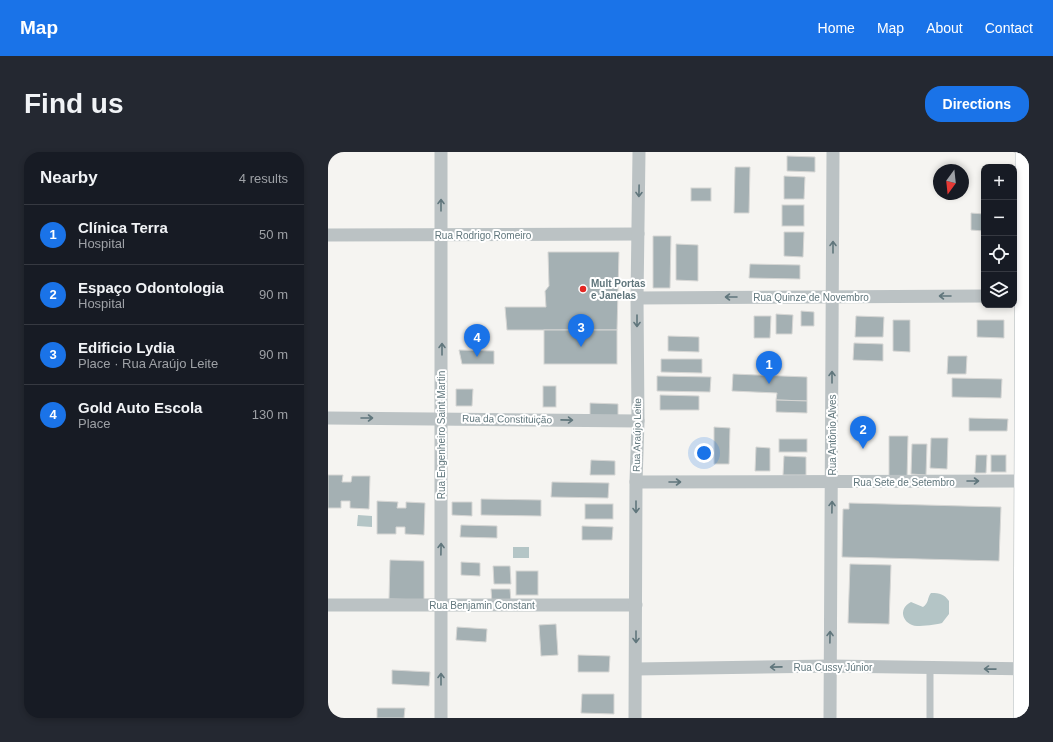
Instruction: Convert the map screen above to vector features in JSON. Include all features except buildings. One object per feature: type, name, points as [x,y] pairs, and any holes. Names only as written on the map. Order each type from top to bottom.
[{"type":"street","name":"Rua Engenheiro Saint Martin","points":[[441,152],[441,718]]},
{"type":"street","name":"Rua Araújo Leite","points":[[635,718],[639,152]]},
{"type":"street","name":"Rua Antônio Alves","points":[[830,718],[833,152]]},
{"type":"street","points":[[1023,718],[1026,669],[1027,481],[1023,296],[1025,152]]},
{"type":"street","name":"Rua Rodrigo Romeiro","points":[[328,235],[638,234]]},
{"type":"street","name":"Rua Quinze de Novembro","points":[[637,298],[981,296]]},
{"type":"street","name":"Rua da Constituição","points":[[328,418],[638,421]]},
{"type":"street","name":"Rua Sete de Setembro","points":[[636,482],[1027,481]]},
{"type":"street","name":"Rua Benjamin Constant","points":[[328,605],[636,605]]},
{"type":"street","name":"Rua Cussy Júnior","points":[[636,669],[830,666],[1026,669]]},
{"type":"lane","points":[[930,668],[930,718]]},
{"type":"shaded area","points":[[358,515],[372,516],[372,527],[357,526]]},
{"type":"shaded area","points":[[513,547],[529,547],[529,558],[513,558]]},
{"type":"shaded area","points":[[931,593],[942,594],[949,601],[949,614],[942,623],[939,624],[917,626],[908,623],[905,620],[903,612],[907,605],[911,602],[923,607]]},
{"type":"place","name":"Mult Portas e Janelas","points":[[583,289]]},
{"type":"place","name":"Edificio Lydia","points":[[581,347]]},
{"type":"place","name":"Gold Auto Escola","points":[[477,357]]},
{"type":"place","name":"Clínica Terra","points":[[769,384]]},
{"type":"place","name":"Espaço Odontologia","points":[[863,449]]}]
